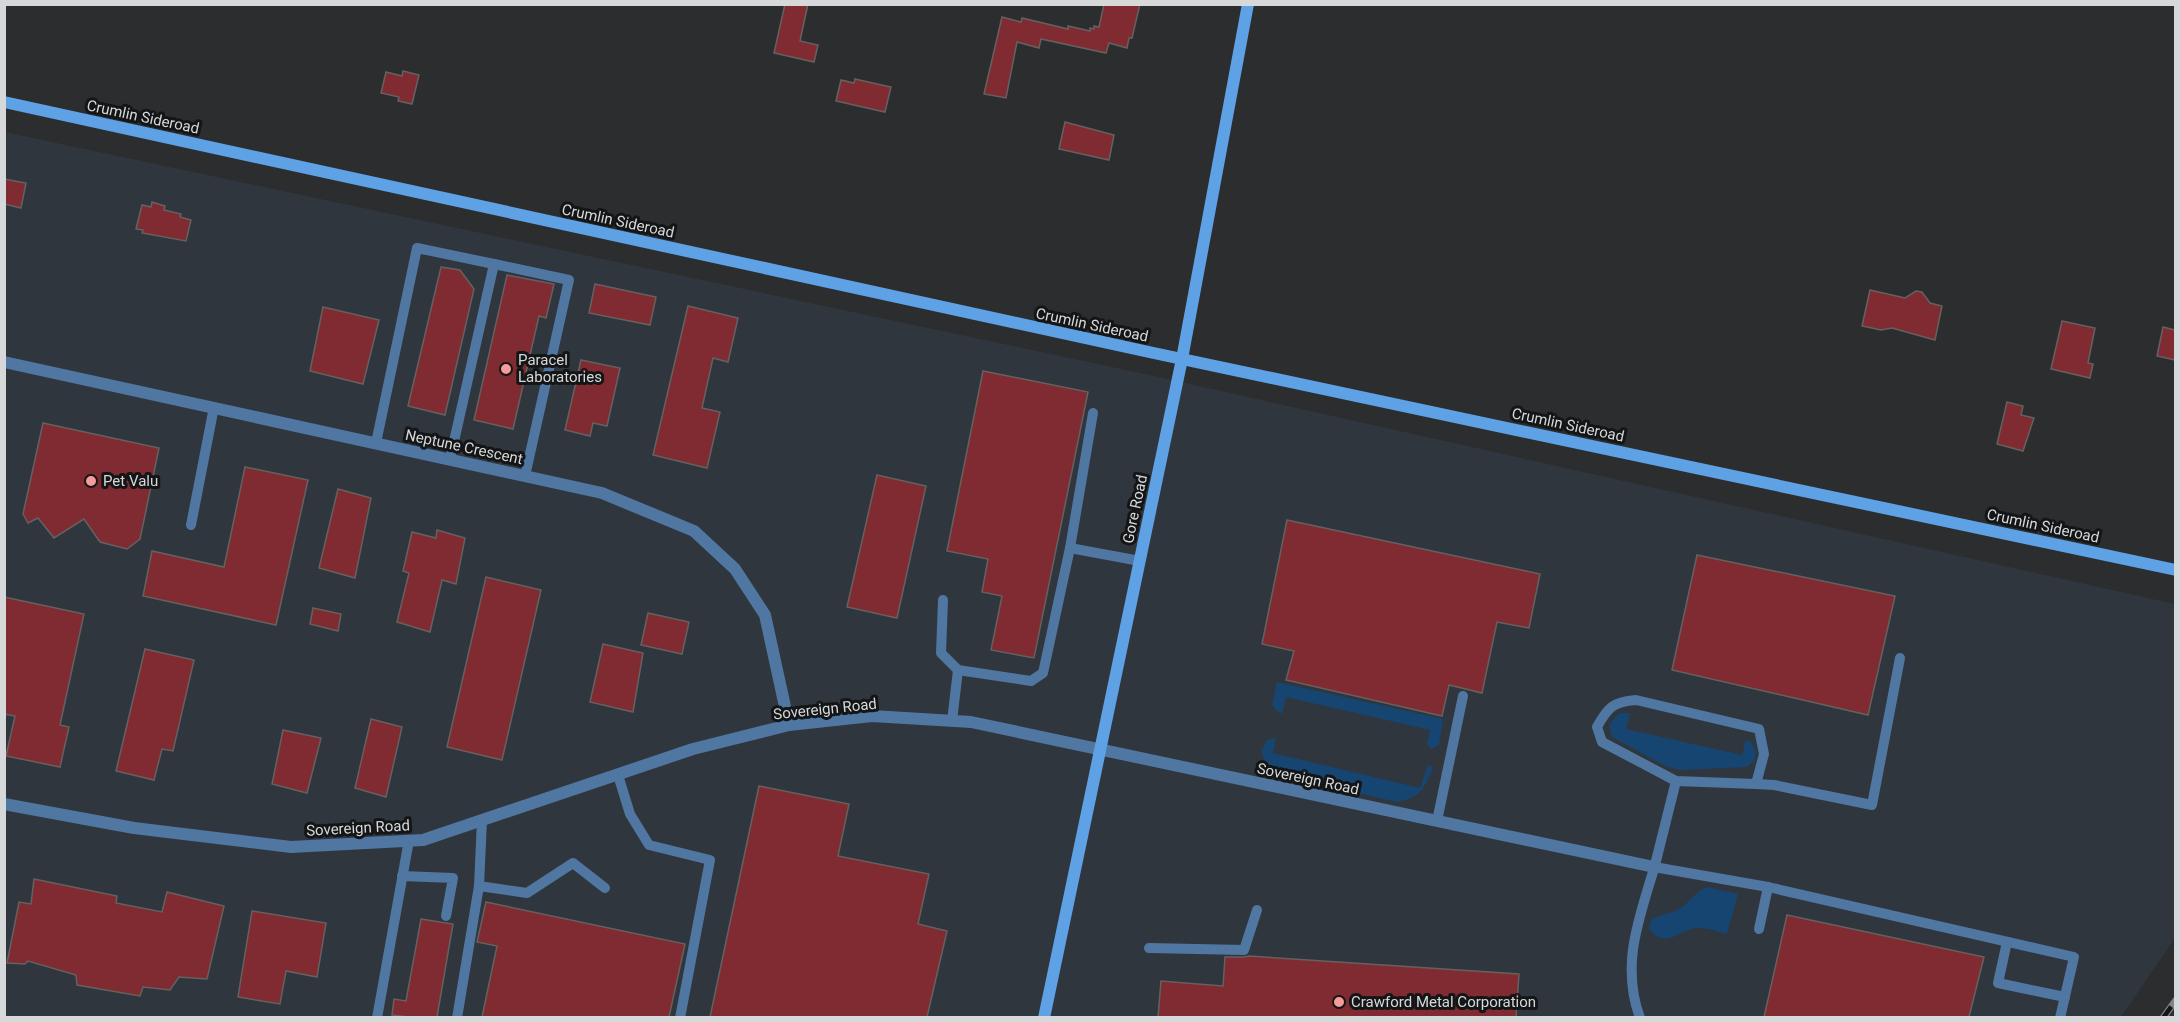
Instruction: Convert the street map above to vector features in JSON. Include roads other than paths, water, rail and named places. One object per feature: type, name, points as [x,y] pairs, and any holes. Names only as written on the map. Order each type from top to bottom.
[{"type":"street","name":"Gore Road","points":[[1044,1017],[1182,359],[1248,4]]},
{"type":"street","name":"Crumlin Sideroad","points":[[4,102],[1182,359],[2175,570]]},
{"type":"street","name":"Neptune Crescent","points":[[4,362],[602,493],[694,531],[735,569],[765,615],[789,725]]},
{"type":"street","name":"Sovereign Road","points":[[4,804],[134,828],[291,847],[423,840],[693,749],[789,725],[872,716],[971,722],[1654,867]]},
{"type":"lane","points":[[376,443],[417,248],[569,280],[525,476]]},
{"type":"lane","points":[[450,459],[494,264]]},
{"type":"lane","points":[[191,525],[214,408]]},
{"type":"lane","points":[[944,600],[941,653],[957,670],[1031,681],[1043,673],[1070,548],[1093,413]]},
{"type":"lane","points":[[1070,548],[1140,561]]},
{"type":"lane","points":[[1756,784],[1764,754],[1759,729],[1636,700],[1620,701],[1606,711],[1597,727],[1602,742],[1676,781],[1774,785],[1872,805],[1900,658]]},
{"type":"lane","points":[[952,720],[957,670]]},
{"type":"lane","points":[[1437,821],[1463,696]]},
{"type":"lane","points":[[618,775],[630,814],[649,845],[710,860],[680,1017]]},
{"type":"lane","points":[[1640,1017],[1632,970],[1634,934],[1676,781]]},
{"type":"lane","points":[[457,1017],[479,886],[482,820]]},
{"type":"lane","points":[[377,1017],[409,840]]},
{"type":"lane","points":[[479,886],[527,893],[573,863],[604,888]]},
{"type":"lane","points":[[1654,867],[1768,887],[2074,957],[2060,1017]]},
{"type":"lane","points":[[402,876],[453,878],[446,916]]},
{"type":"lane","points":[[1760,929],[1768,887]]},
{"type":"lane","points":[[1149,948],[1244,950],[1257,910]]},
{"type":"lane","points":[[2007,942],[1998,982],[2065,997]]},
{"type":"railway","points":[[2163,1018],[2176,1000]]},
{"type":"place","name":"Paracel Laboratories","points":[[506,369]]},
{"type":"place","name":"Pet Valu","points":[[91,481]]},
{"type":"place","name":"Crawford Metal Corporation","points":[[1339,1002]]}]
